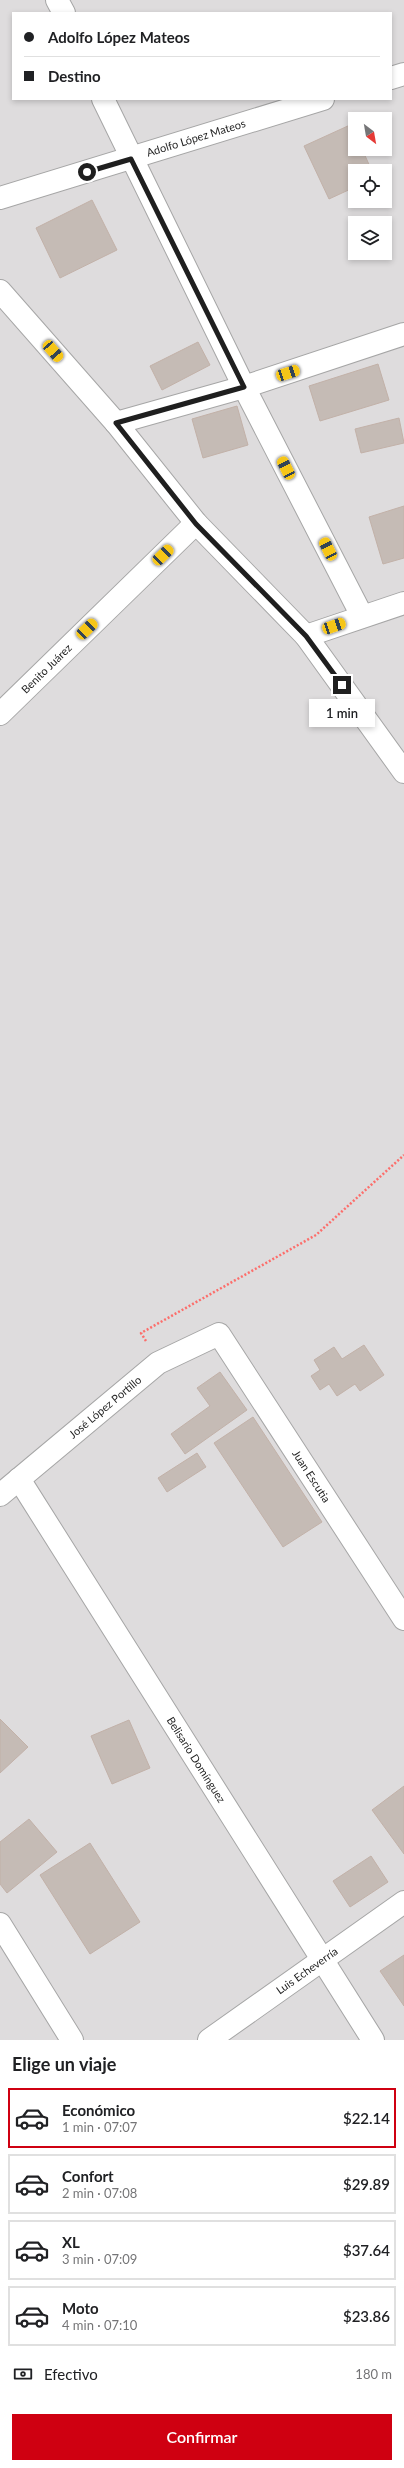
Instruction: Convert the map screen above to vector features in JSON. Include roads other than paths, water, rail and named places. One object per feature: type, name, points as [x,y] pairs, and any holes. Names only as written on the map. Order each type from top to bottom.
[{"type":"street","points":[[57,0],[63,12]]},
{"type":"street","points":[[392,78],[404,74]]},
{"type":"street","points":[[103,100],[131,159],[244,387],[362,616]]},
{"type":"street","name":"Adolfo López Mateos","points":[[0,198],[320,100]]},
{"type":"street","points":[[0,291],[116,423],[196,524],[306,636],[404,772]]},
{"type":"street","points":[[116,423],[244,387],[404,334]]},
{"type":"street","name":"Benito Juárez","points":[[0,714],[196,524]]},
{"type":"street","points":[[306,636],[404,603]]},
{"type":"street","name":"José López Portillo","points":[[0,1495],[158,1363],[218,1334]]},
{"type":"street","name":"Juan Escutia","points":[[218,1334],[404,1619]]},
{"type":"street","name":"Belisario Domínguez","points":[[19,1479],[373,2040]]},
{"type":"street","name":"Luis Echeverría","points":[[209,2040],[322,1958],[404,1902]]},
{"type":"street","points":[[0,1924],[72,2040]]}]
